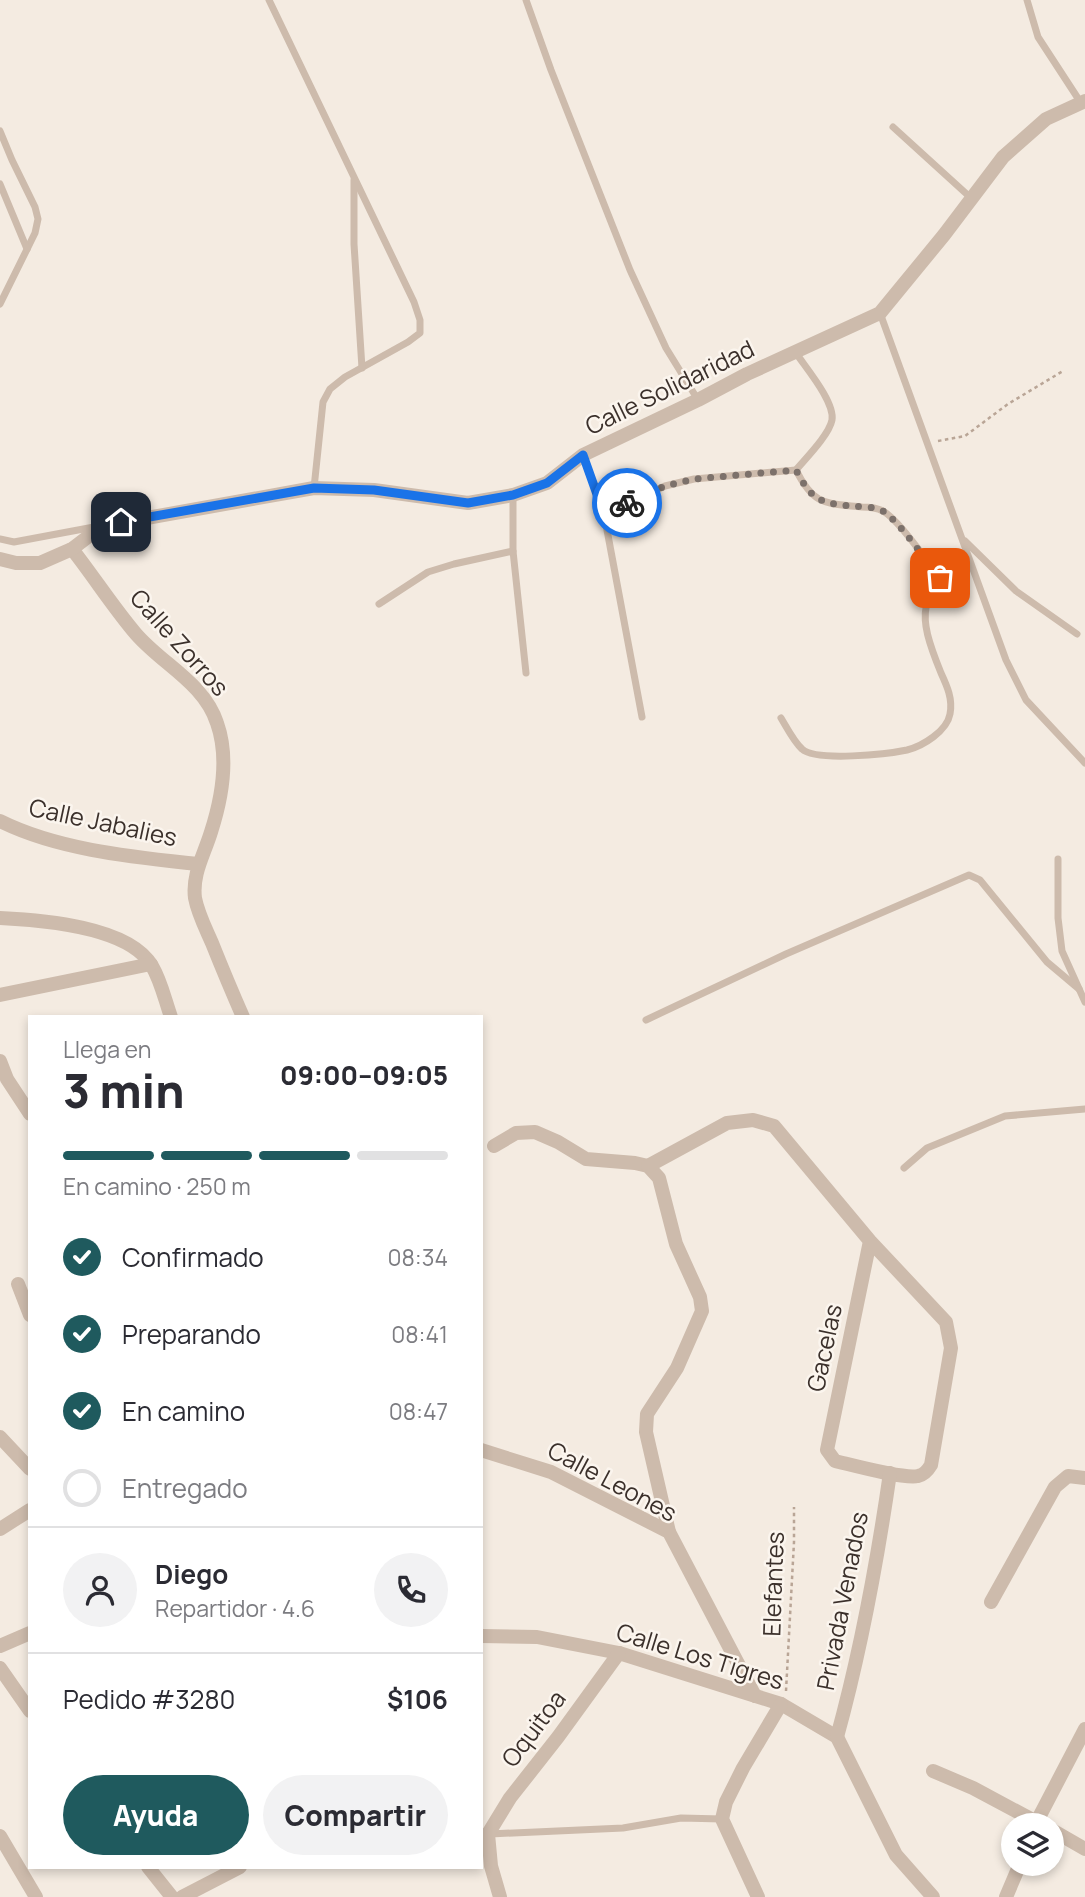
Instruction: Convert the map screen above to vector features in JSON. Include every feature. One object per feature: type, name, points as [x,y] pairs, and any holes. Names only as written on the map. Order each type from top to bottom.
[{"type":"street","name":"Calle Solidaridad","points":[[102,526],[314,488],[374,490],[468,503],[513,495],[547,483],[583,455],[747,374],[880,313],[1003,157],[1046,119],[1083,102]]},
{"type":"street","points":[[0,559],[16,563],[40,563],[72,549],[102,526]]},
{"type":"street","name":"Calle Zorros","points":[[72,549],[137,635],[161,659],[191,682],[208,701],[217,722],[224,764],[211,832],[197,864],[195,898],[242,1015]]},
{"type":"street","name":"Calle Jabalies","points":[[0,821],[49,839],[132,857],[197,864]]},
{"type":"street","points":[[0,918],[41,920],[89,929],[122,941],[151,964],[170,1015]]},
{"type":"street","points":[[0,995],[151,964]]},
{"type":"street","points":[[0,1061],[7,1079],[28,1111]]},
{"type":"street","points":[[648,1166],[727,1123],[753,1120],[774,1126],[870,1241],[946,1322],[951,1348],[930,1465],[926,1472],[918,1476],[890,1473]]},
{"type":"street","points":[[494,1146],[516,1133],[534,1132],[558,1142],[586,1159],[648,1166],[659,1178],[676,1244],[699,1297],[702,1311],[677,1368],[646,1414],[646,1432],[669,1532]]},
{"type":"street","name":"Gacelas","points":[[870,1241],[827,1450],[835,1461],[890,1473]]},
{"type":"street","points":[[18,1284],[28,1310]]},
{"type":"street","points":[[0,1437],[28,1467]]},
{"type":"street","name":"Calle Leones","points":[[483,1451],[551,1472],[669,1532],[755,1696]]},
{"type":"street","name":"Privada Venados","points":[[837,1737],[874,1583],[890,1473]]},
{"type":"street","points":[[991,1602],[1055,1487],[1068,1476],[1085,1478]]},
{"type":"street","points":[[0,1528],[28,1511]]},
{"type":"street","points":[[0,1646],[28,1634]]},
{"type":"street","name":"Calle Los Tigres","points":[[483,1636],[537,1637],[619,1653],[781,1704],[837,1737]]},
{"type":"street","name":"Oquitoa","points":[[485,1834],[619,1653]]},
{"type":"street","points":[[0,1668],[28,1709]]},
{"type":"street","points":[[758,1897],[722,1819],[726,1802],[743,1768],[781,1704]]},
{"type":"street","points":[[1043,1813],[1085,1729]]},
{"type":"street","points":[[837,1737],[896,1855],[933,1897]]},
{"type":"street","points":[[933,1771],[973,1788],[1018,1813]]},
{"type":"street","points":[[485,1834],[500,1897]]},
{"type":"street","points":[[0,1836],[36,1897]]},
{"type":"street","points":[[1064,1837],[1085,1849]]},
{"type":"street","points":[[150,1869],[172,1897]]},
{"type":"street","points":[[182,1897],[236,1869]]},
{"type":"street","points":[[1006,1897],[1015,1876]]},
{"type":"lane","points":[[269,0],[414,302],[420,320],[420,332],[408,342],[330,389],[323,402],[314,488]]},
{"type":"lane","points":[[526,0],[630,270],[666,348],[698,400]]},
{"type":"lane","points":[[1027,0],[1038,37],[1083,102]]},
{"type":"lane","points":[[893,127],[972,198]]},
{"type":"lane","points":[[0,131],[38,219],[35,233],[0,304]]},
{"type":"lane","points":[[354,176],[354,244],[362,368]]},
{"type":"lane","points":[[0,184],[27,249]]},
{"type":"lane","points":[[0,209],[9,205]]},
{"type":"lane","points":[[880,313],[1006,660],[1026,700],[1085,764]]},
{"type":"lane","points":[[604,514],[675,484],[750,472],[796,470],[827,432],[832,419],[830,404],[796,353]]},
{"type":"lane","points":[[583,455],[604,514],[642,717]]},
{"type":"lane","points":[[796,470],[817,499],[835,506],[880,509],[892,518],[940,578]]},
{"type":"lane","points":[[513,495],[513,551],[527,673]]},
{"type":"lane","points":[[0,539],[14,542],[102,526]]},
{"type":"lane","points":[[962,538],[1016,591],[1077,634]]},
{"type":"lane","points":[[379,604],[428,572],[513,551]]},
{"type":"lane","points":[[781,718],[802,750],[814,755],[855,755],[909,750],[935,736],[950,716],[951,695],[928,641],[924,623],[928,599],[940,578],[966,552]]},
{"type":"lane","points":[[1058,859],[1058,918],[1062,951],[1085,1002]]},
{"type":"lane","points":[[646,1020],[786,954],[969,876],[981,880],[1047,962],[1079,989]]},
{"type":"lane","points":[[904,1168],[927,1147],[1005,1116],[1085,1110]]},
{"type":"lane","points":[[485,1834],[623,1828],[681,1818],[722,1819]]},
{"type":"path","points":[[928,444],[965,436],[1008,404],[1063,371]]},
{"type":"path","name":"Elefantes","points":[[781,1704],[788,1686],[794,1507]]},
{"type":"way so far","points":[[627,503],[665,486],[694,479],[796,470],[817,499],[835,506],[880,509],[892,518],[940,578]]},
{"type":"route","points":[[121,522],[314,488],[374,490],[468,503],[513,495],[547,483],[583,455],[604,514],[627,503]]}]
